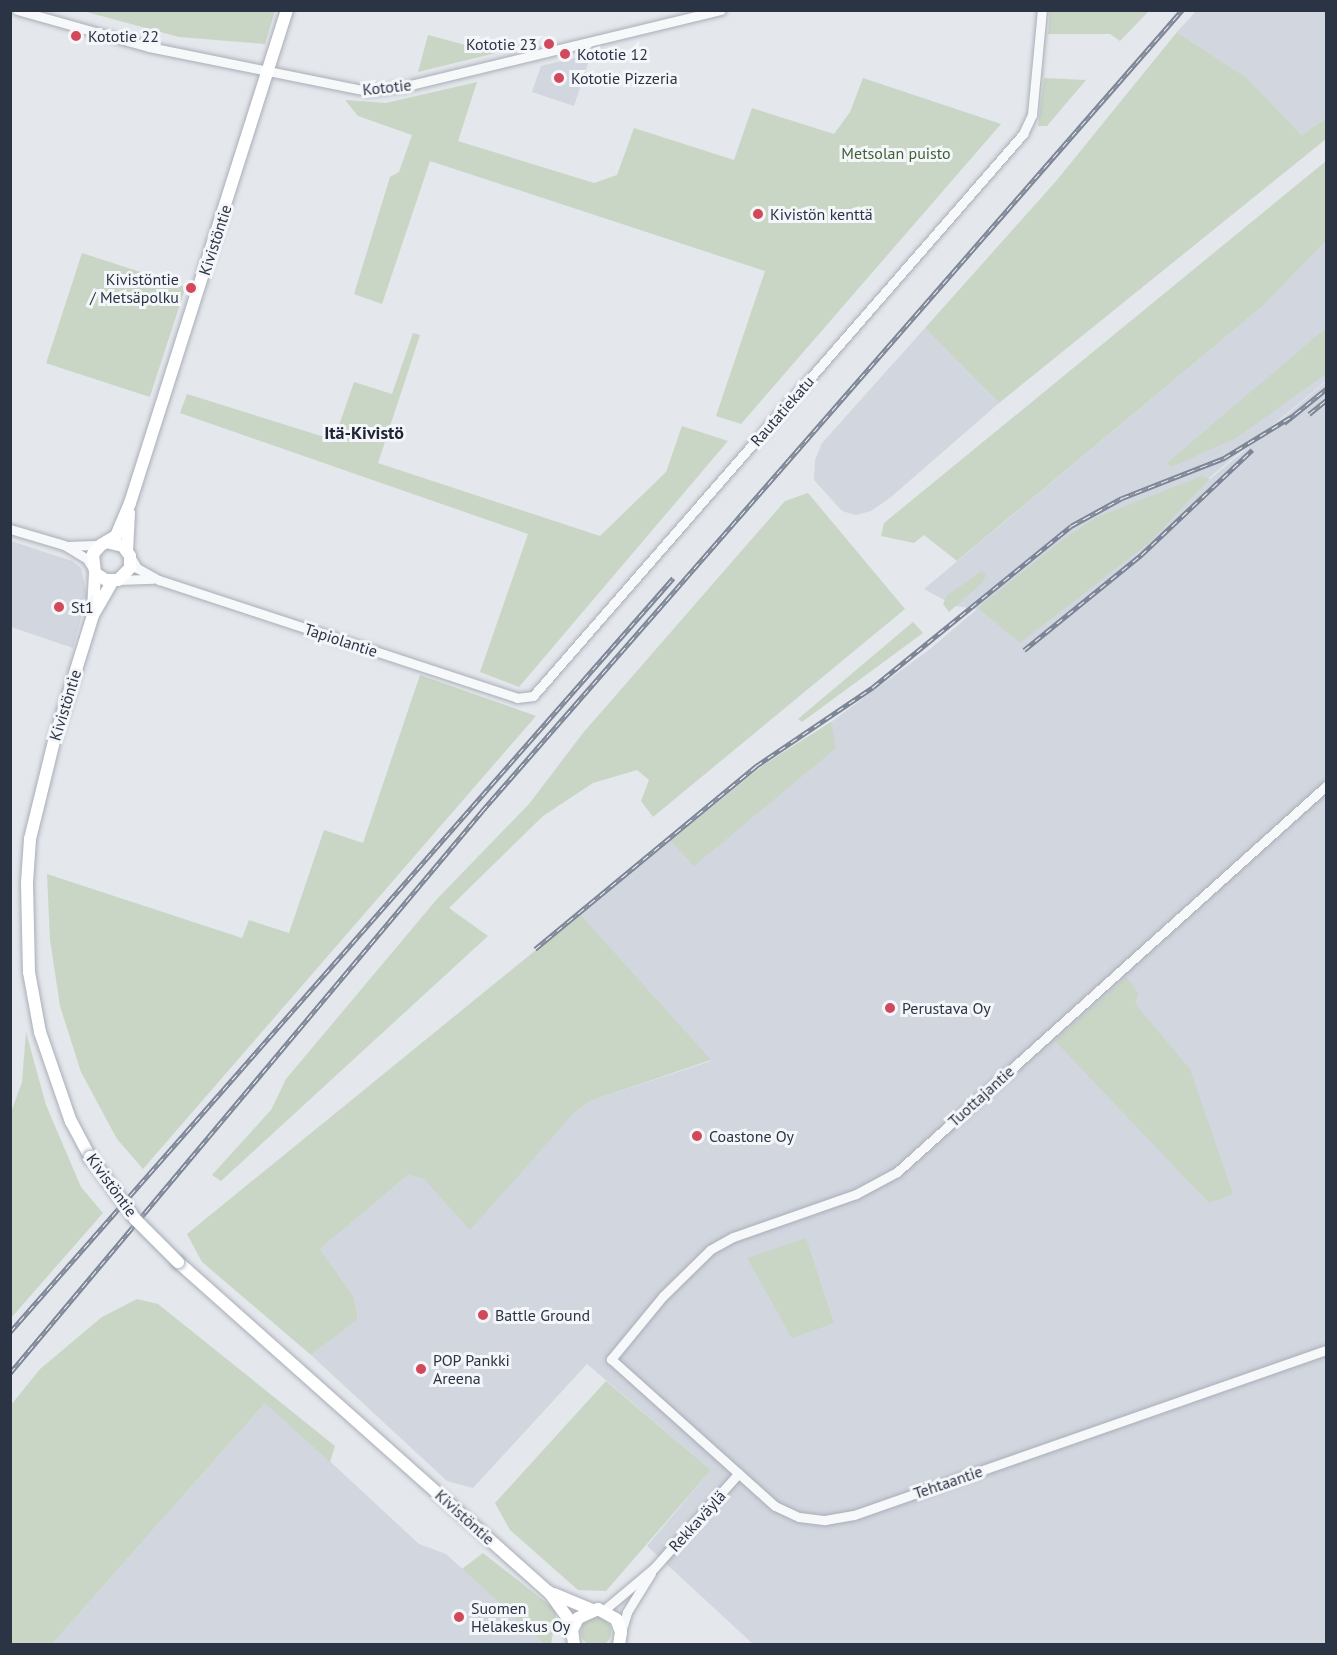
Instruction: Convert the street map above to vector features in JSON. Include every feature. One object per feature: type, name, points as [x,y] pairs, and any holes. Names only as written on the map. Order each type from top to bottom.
[{"type":"main road","name":"Kivistöntie","points":[[104,544],[116,536],[130,503],[287,10]]},
{"type":"main road","name":"Kivistöntie","points":[[129,553],[130,503]]},
{"type":"main road","points":[[118,543],[129,553],[130,568],[115,580],[94,570],[93,554],[104,544],[118,543]]},
{"type":"main road","name":"Kivistöntie","points":[[93,615],[94,570]]},
{"type":"main road","name":"Kivistöntie","points":[[115,580],[93,615],[40,790],[27,883],[29,972],[37,1020],[55,1082],[90,1157],[135,1219],[178,1262],[549,1592],[598,1610]]},
{"type":"main road","name":"Kivistöntie","points":[[549,1592],[572,1638]]},
{"type":"main road","points":[[572,1638],[598,1610],[616,1619],[620,1641]]},
{"type":"street","name":"Kototie","points":[[17,10],[115,39],[268,70],[347,90],[405,86],[721,10]]},
{"type":"street","name":"Rautatiekatu","points":[[524,699],[533,696],[1023,134],[1032,115],[1042,10]]},
{"type":"street","points":[[10,529],[64,546],[87,559],[94,570]]},
{"type":"street","points":[[64,546],[104,544]]},
{"type":"street","name":"Tapiolantie","points":[[129,553],[137,568],[159,580],[524,699]]},
{"type":"street","name":"Tapiolantie","points":[[115,580],[159,580]]},
{"type":"street","name":"Tuottajantie","points":[[611,1359],[663,1296],[710,1250],[733,1237],[872,1187],[897,1172],[1326,786]]},
{"type":"street","name":"Tehtaantie","points":[[611,1359],[775,1506],[799,1517],[825,1520],[854,1515],[1326,1350]]},
{"type":"street","name":"Rekkaväylä","points":[[620,1641],[627,1612],[654,1568],[739,1473]]},
{"type":"street","name":"Rekkaväylä","points":[[598,1610],[654,1568]]},
{"type":"shaded area","points":[[1196,11],[1326,11],[1326,118],[1302,135],[1247,78],[1177,32]]},
{"type":"shaded area","points":[[591,54],[574,106],[532,92],[541,66]]},
{"type":"shaded area","points":[[1326,241],[1326,381],[1209,478],[1149,542],[1210,479],[1326,382],[1326,1644],[753,1644],[647,1546],[711,1470],[587,1364],[473,1488],[447,1481],[311,1355],[358,1318],[354,1297],[320,1249],[408,1175],[424,1179],[572,1115],[590,1101],[711,1061],[580,914],[762,766],[831,722],[930,649],[977,609],[955,606],[924,589],[1265,304]]},
{"type":"shaded area","points":[[925,328],[999,403],[891,497],[871,511],[856,515],[842,511],[814,480],[815,460],[822,443]]},
{"type":"shaded area","points":[[11,541],[72,561],[81,568],[87,596],[73,648],[11,627]]},
{"type":"shaded area","points":[[266,1402],[419,1544],[446,1554],[545,1644],[52,1644]]},
{"type":"green space","points":[[1050,10],[1149,11],[1120,41],[1110,34],[1048,34]]},
{"type":"green space","points":[[83,11],[275,11],[265,44],[179,37]]},
{"type":"green space","points":[[1177,32],[1247,78],[1302,135],[1326,118],[1326,139],[999,403],[925,328],[1057,180]]},
{"type":"green space","points":[[428,35],[496,53],[418,72]]},
{"type":"green space","name":"Metsolan puisto","points":[[863,78],[1001,124],[741,424],[716,416],[765,271],[430,161],[382,304],[354,294],[390,177],[399,172],[412,135],[358,116],[345,100],[386,103],[477,82],[458,141],[594,183],[617,175],[634,128],[734,160],[752,108],[834,134],[850,112]]},
{"type":"green space","points":[[1044,78],[1086,80],[1047,126],[1038,126]]},
{"type":"green space","points":[[1326,161],[1326,241],[1265,304],[957,561],[924,535],[914,543],[881,536],[884,523]]},
{"type":"green space","points":[[82,253],[186,287],[150,397],[46,363]]},
{"type":"green space","points":[[1326,328],[1326,374],[1236,438],[1171,467],[1167,463]]},
{"type":"green space","points":[[413,333],[420,335],[378,463],[600,536],[666,472],[682,426],[728,441],[519,687],[480,672],[528,534],[180,413],[187,394],[334,440],[354,382],[392,394]]},
{"type":"green space","points":[[1202,476],[1210,479],[1150,542],[1020,643],[978,608],[1062,540],[1095,518]]},
{"type":"green space","points":[[808,493],[905,609],[653,817],[641,801],[649,780],[637,770],[593,783],[543,816],[449,908],[488,936],[221,1181],[212,1175],[271,1110],[286,1079],[437,899],[529,804],[583,733],[785,501]]},
{"type":"green space","points":[[982,571],[986,575],[982,583],[949,612],[943,604],[947,595]]},
{"type":"green space","points":[[913,622],[923,633],[802,722],[798,719]]},
{"type":"green space","points":[[420,675],[536,716],[143,1169],[117,1139],[81,1072],[60,1006],[50,940],[47,874],[242,938],[249,920],[289,933],[324,830],[363,843]]},
{"type":"green space","points":[[831,722],[836,748],[694,866],[671,841],[762,766]]},
{"type":"green space","points":[[580,914],[711,1060],[590,1101],[572,1115],[470,1230],[424,1179],[408,1175],[320,1249],[354,1297],[358,1319],[311,1355],[202,1262],[187,1234]]},
{"type":"green space","points":[[1127,977],[1138,993],[1135,1004],[1190,1069],[1233,1194],[1209,1203],[1055,1041]]},
{"type":"green space","points":[[26,1032],[46,1105],[81,1187],[103,1213],[11,1318],[10,1115],[22,1082]]},
{"type":"green space","points":[[806,1238],[834,1323],[792,1338],[747,1258]]},
{"type":"green space","points":[[137,1299],[158,1304],[335,1446],[330,1462],[265,1403],[52,1644],[11,1644],[11,1405],[40,1369],[102,1317]]},
{"type":"green space","points":[[606,1381],[711,1470],[606,1591],[578,1590],[510,1530],[495,1503]]},
{"type":"green space","points":[[483,1553],[552,1607],[556,1615],[551,1644],[545,1644],[462,1569]]},
{"type":"green space","points":[[596,1617],[607,1621],[611,1632],[607,1643],[596,1647],[585,1643],[581,1632],[585,1621]]},
{"type":"railway","points":[[10,1373],[482,811],[1182,10]]},
{"type":"railway","points":[[1284,423],[1326,389]]},
{"type":"railway","points":[[1309,414],[1326,400]]},
{"type":"railway","points":[[535,949],[756,766],[873,687],[1071,526],[1122,498],[1224,458],[1291,417]]},
{"type":"railway","points":[[1024,650],[1141,555],[1252,450]]},
{"type":"railway","points":[[10,1332],[673,578]]},
{"type":"place","name":"Kototie 22","points":[[76,36]]},
{"type":"place","name":"Kototie 23","points":[[549,44]]},
{"type":"place","name":"Kototie 12","points":[[565,54]]},
{"type":"place","name":"Kototie Pizzeria","points":[[559,78]]},
{"type":"place","name":"Kivistön kenttä","points":[[758,214]]},
{"type":"place","name":"Kivistöntie / Metsäpolku","points":[[191,288]]},
{"type":"place","name":"St1","points":[[59,607]]},
{"type":"place","name":"Perustava Oy","points":[[890,1008]]},
{"type":"place","name":"Coastone Oy","points":[[697,1136]]},
{"type":"place","name":"Battle Ground","points":[[483,1315]]},
{"type":"place","name":"POP Pankki Areena","points":[[421,1369]]},
{"type":"place","name":"Suomen Helakeskus Oy","points":[[459,1617]]},
{"type":"district","name":"Itä-Kivistö","points":[[364,433]]}]
